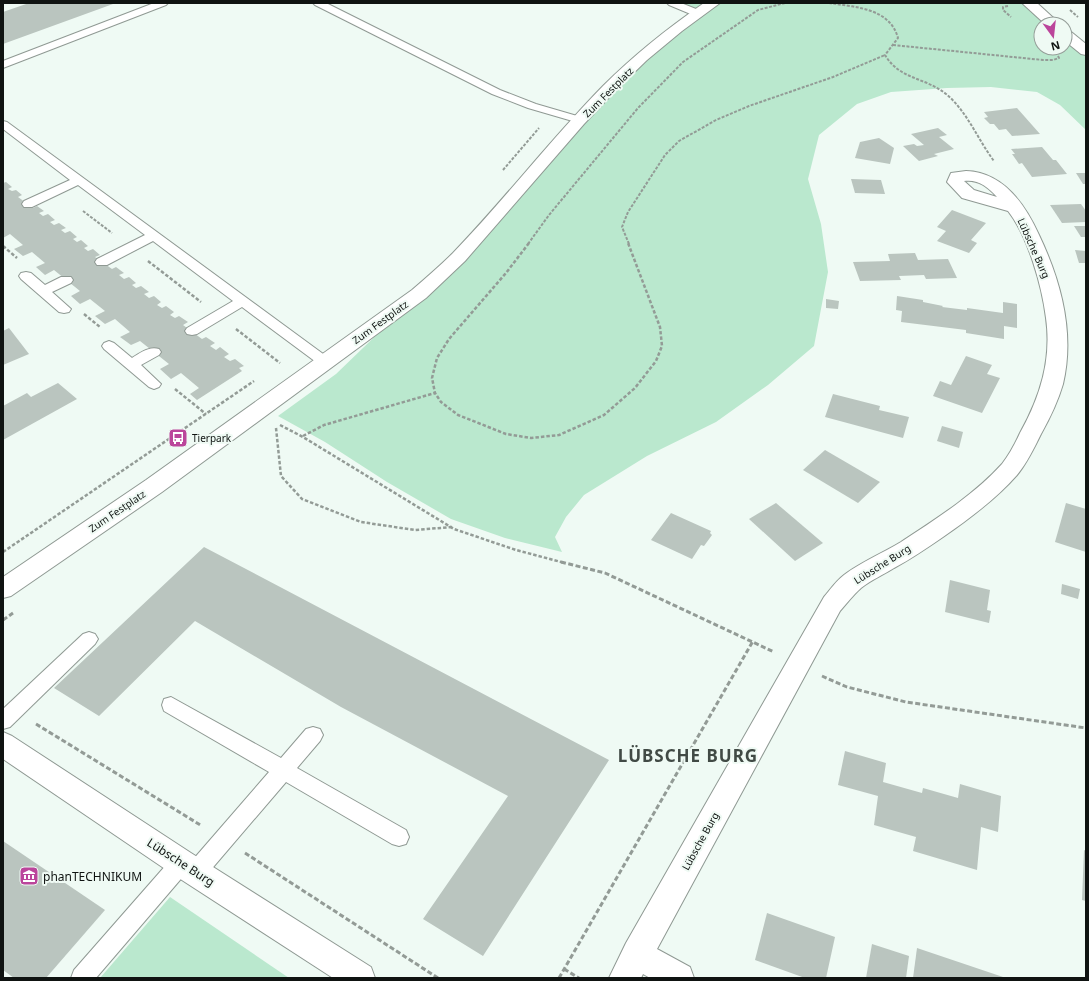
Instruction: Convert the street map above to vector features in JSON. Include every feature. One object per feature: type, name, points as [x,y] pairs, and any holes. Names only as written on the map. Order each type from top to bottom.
[{"type":"street","name":"Zum Festplatz","points":[[3,589],[154,486],[418,294],[458,258],[610,88],[666,36],[697,13],[714,3]]},
{"type":"street","points":[[1029,3],[1044,16]]},
{"type":"street","points":[[1073,40],[1086,51]]},
{"type":"street","name":"Lübsche Burg","points":[[678,978],[631,966],[832,604],[852,582],[933,532],[964,510],[1010,469],[1040,420],[1054,382],[1058,336],[1054,301],[1044,267],[1023,220],[1014,207]]},
{"type":"street","name":"Lübsche Burg","points":[[3,744],[360,978]]},
{"type":"lane","points":[[3,65],[163,3]]},
{"type":"lane","points":[[318,3],[496,92],[553,113],[580,120]]},
{"type":"lane","points":[[672,3],[697,13]]},
{"type":"lane","points":[[6,128],[326,362]]},
{"type":"lane","points":[[28,204],[79,180]]},
{"type":"lane","points":[[102,262],[154,235]]},
{"type":"lane","points":[[26,276],[64,309]]},
{"type":"lane","points":[[42,291],[66,280]]},
{"type":"lane","points":[[192,331],[244,301]]},
{"type":"lane","points":[[109,346],[154,384]]},
{"type":"lane","points":[[130,364],[154,352]]},
{"type":"lane","points":[[3,721],[89,639]]},
{"type":"lane","points":[[171,704],[284,769],[399,838]]},
{"type":"lane","points":[[82,978],[284,769],[313,735]]},
{"type":"path","points":[[785,3],[758,10],[732,26],[683,62],[638,108],[549,215],[506,273],[448,338],[437,358],[432,378],[435,393],[441,402],[458,415],[506,434],[525,437],[559,435],[604,415],[635,388],[656,361],[662,346],[660,327],[642,276],[622,227],[628,212],[665,155],[679,141],[716,120],[749,106],[833,77],[885,55],[892,45],[898,40],[898,31],[892,22],[884,17],[861,8],[828,3]]},
{"type":"path","points":[[1070,10],[1081,18]]},
{"type":"path","points":[[892,45],[948,52],[1043,60],[1053,60],[1058,58],[1057,56]]},
{"type":"path","points":[[885,55],[891,65],[905,75],[931,85],[946,93],[955,103],[995,162]]},
{"type":"path","points":[[501,173],[553,113]]},
{"type":"path","points":[[274,367],[304,346]]},
{"type":"path","points":[[3,552],[256,380]]},
{"type":"path","points":[[303,437],[324,425],[435,393]]},
{"type":"path","points":[[232,396],[258,411]]},
{"type":"path","points":[[452,527],[415,530],[361,522],[302,499],[282,476],[277,448],[276,424],[303,437],[452,527],[516,550],[605,573],[753,641],[847,687],[906,702],[1086,728]]},
{"type":"path","points":[[559,978],[753,641]]},
{"type":"path","points":[[564,968],[579,978]]},
{"type":"green space","points":[[673,3],[1029,3],[1044,16],[1033,16],[1033,56],[1073,56],[1073,40],[1086,51],[1086,130],[1060,105],[1037,92],[991,87],[947,88],[891,92],[857,104],[819,135],[808,179],[821,224],[828,272],[814,346],[768,385],[716,422],[647,456],[584,495],[566,517],[555,537],[562,552],[505,538],[451,519],[387,482],[325,442],[278,416],[336,374],[419,294],[563,138],[696,13]]},
{"type":"green space","points":[[170,897],[289,978],[100,978]]},
{"type":"building","points":[[29,3],[113,4],[3,44],[3,12]]},
{"type":"building","points":[[1017,108],[1040,134],[1012,136],[1006,129],[999,130],[994,124],[990,124],[984,118],[988,117],[984,112]]},
{"type":"building","points":[[938,128],[947,135],[939,137],[954,149],[934,154],[938,156],[919,161],[903,146],[914,144],[917,146],[924,145],[911,134]]},
{"type":"building","points":[[879,138],[894,148],[890,164],[855,158],[860,142]]},
{"type":"building","points":[[1042,147],[1053,160],[1056,160],[1067,174],[1032,177],[1022,163],[1019,164],[1012,154],[1015,154],[1011,149]]},
{"type":"building","points":[[1076,173],[1086,173],[1086,184],[1083,184]]},
{"type":"building","points":[[851,179],[881,180],[885,194],[855,193]]},
{"type":"building","points":[[6,182],[12,187],[8,189],[12,191],[16,190],[22,195],[18,197],[33,208],[37,206],[44,211],[39,213],[43,216],[48,214],[55,220],[50,222],[54,225],[59,223],[66,228],[61,230],[65,233],[70,231],[77,237],[73,239],[77,242],[81,240],[88,246],[84,248],[88,251],[93,249],[100,255],[95,257],[112,269],[116,267],[124,273],[119,275],[124,279],[129,277],[136,283],[132,285],[136,288],[141,286],[149,292],[144,294],[149,298],[154,296],[161,302],[157,305],[162,308],[166,306],[174,312],[170,315],[175,318],[179,316],[188,322],[183,325],[202,339],[206,337],[215,343],[210,346],[216,350],[220,347],[229,354],[224,357],[230,361],[235,359],[244,366],[239,368],[242,371],[197,400],[190,394],[199,388],[181,373],[171,379],[160,369],[169,364],[140,341],[131,345],[120,337],[130,332],[115,319],[105,324],[95,316],[105,311],[90,299],[80,304],[71,296],[80,291],[54,270],[45,275],[36,267],[45,263],[32,252],[23,256],[14,249],[23,245],[10,234],[3,238],[3,183]]},
{"type":"building","points":[[1081,204],[1086,211],[1086,222],[1062,223],[1050,205]]},
{"type":"building","points":[[952,210],[986,223],[971,240],[977,243],[969,253],[937,241],[946,231],[937,227]]},
{"type":"building","points":[[1074,226],[1086,226],[1086,237],[1081,237]]},
{"type":"building","points":[[1075,250],[1086,251],[1086,263],[1079,263]]},
{"type":"building","points":[[915,253],[918,260],[948,259],[957,278],[926,279],[924,275],[899,276],[901,280],[860,281],[853,262],[890,261],[888,254]]},
{"type":"building","points":[[897,296],[923,300],[923,302],[943,306],[942,307],[967,310],[967,308],[1003,313],[1003,302],[1017,304],[1017,328],[1004,326],[1004,339],[966,333],[966,330],[901,322],[902,311],[896,310]]},
{"type":"building","points":[[826,299],[839,301],[838,309],[826,308]]},
{"type":"building","points":[[9,328],[29,354],[3,365],[3,331]]},
{"type":"building","points":[[966,356],[992,365],[987,374],[1000,378],[982,413],[933,396],[940,381],[951,385]]},
{"type":"building","points":[[58,383],[77,399],[3,440],[3,406],[27,393],[31,397]]},
{"type":"building","points":[[833,394],[880,406],[879,410],[909,417],[903,438],[825,417]]},
{"type":"building","points":[[942,426],[963,432],[959,448],[937,441]]},
{"type":"building","points":[[825,450],[880,482],[858,503],[803,470]]},
{"type":"building","points":[[776,503],[823,543],[795,561],[749,519]]},
{"type":"building","points":[[1066,503],[1086,509],[1086,552],[1055,542]]},
{"type":"building","points":[[671,513],[711,531],[710,533],[712,535],[704,546],[701,545],[692,559],[651,540]]},
{"type":"building","points":[[204,547],[609,760],[483,956],[423,919],[508,796],[341,707],[195,621],[99,716],[54,688]]},
{"type":"building","points":[[950,580],[990,590],[987,610],[991,611],[989,623],[945,612]]},
{"type":"building","points":[[1062,584],[1080,589],[1078,599],[1061,594]]},
{"type":"building","points":[[845,751],[886,763],[883,782],[922,793],[923,788],[958,798],[960,784],[1001,796],[998,832],[981,827],[977,870],[913,851],[916,837],[874,825],[878,796],[838,785]]},
{"type":"building","name":"phanTECHNIKUM","points":[[3,841],[105,910],[46,978],[14,978],[3,970]]},
{"type":"building","points":[[1084,850],[1086,851],[1086,901],[1082,900]]},
{"type":"building","points":[[767,913],[835,937],[826,978],[805,978],[755,960]]},
{"type":"building","points":[[872,944],[909,956],[906,978],[866,978]]},
{"type":"building","points":[[917,948],[1006,978],[913,978]]},
{"type":"place","name":"Tierpark","points":[[178,438]]},
{"type":"place","name":"phanTECHNIKUM","points":[[29,876]]},
{"type":"district","name":"LÜBSCHE BURG","points":[[688,755]]}]
